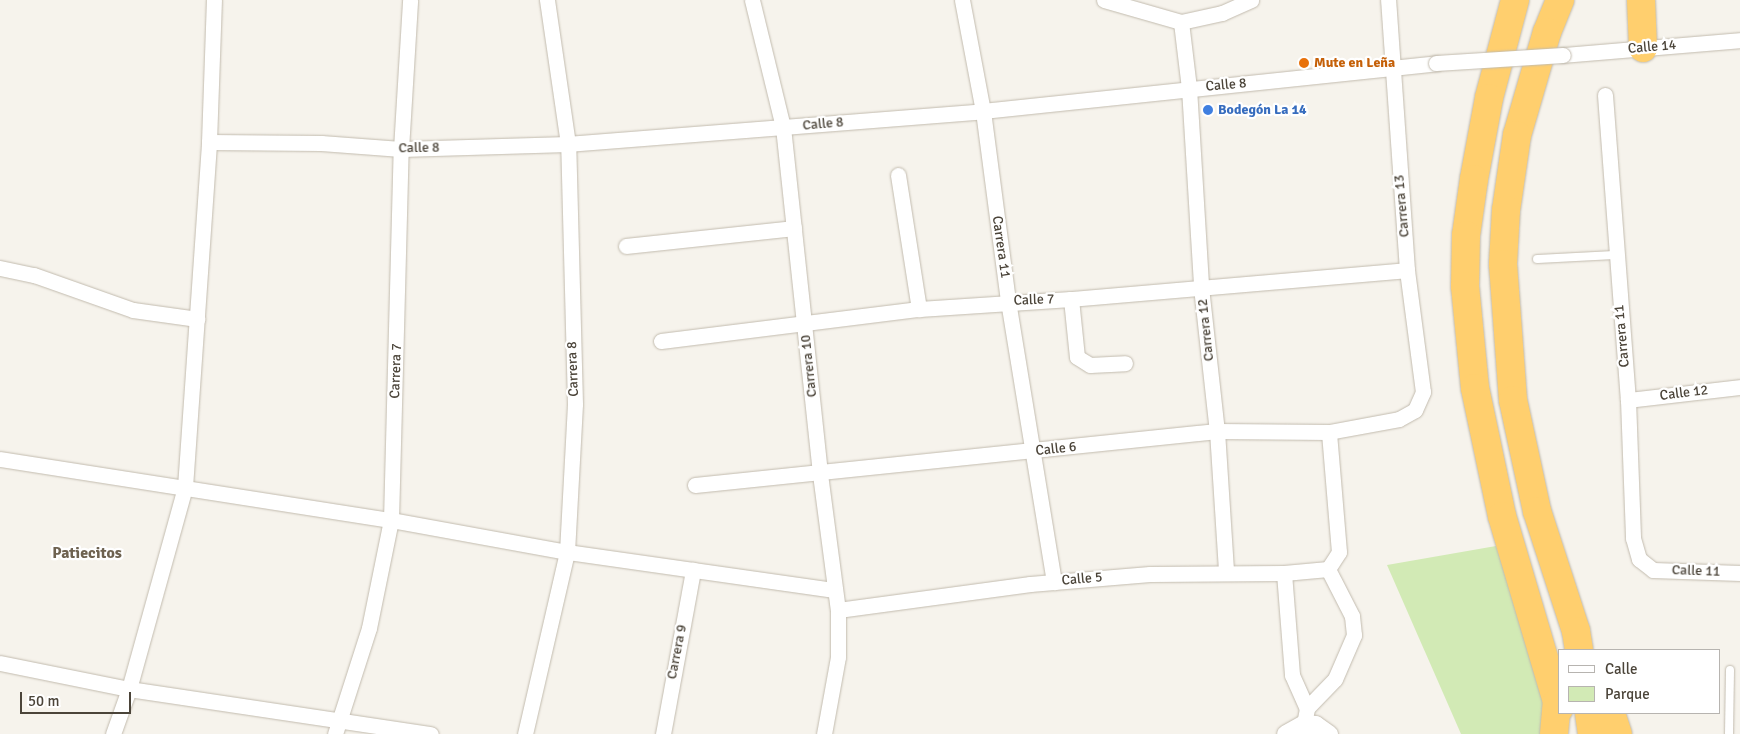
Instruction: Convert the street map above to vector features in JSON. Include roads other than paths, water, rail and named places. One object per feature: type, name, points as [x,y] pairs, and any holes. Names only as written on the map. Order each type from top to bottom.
[{"type":"highway","points":[[1515,0],[1489,98],[1474,179],[1466,234],[1465,286],[1475,388],[1502,516],[1558,708],[1554,734]]},
{"type":"highway","points":[[1560,0],[1547,32],[1517,135],[1506,210],[1503,264],[1513,400],[1537,511],[1580,644]]},
{"type":"highway","points":[[1641,0],[1643,48]]},
{"type":"highway","points":[[1560,714],[1567,734]]},
{"type":"highway","points":[[1589,714],[1592,734]]},
{"type":"highway","points":[[1612,714],[1618,734]]},
{"type":"street","points":[[113,734],[129,689],[184,487],[209,142],[214,0]]},
{"type":"street","name":"Carrera 7","points":[[338,727],[369,628],[391,520],[401,150],[410,0]]},
{"type":"street","name":"Carrera 8","points":[[525,734],[567,552],[574,404],[568,144],[547,0]]},
{"type":"street","name":"Carrera 10","points":[[752,0],[782,127],[820,474],[838,610],[838,657],[824,734]]},
{"type":"street","name":"Carrera 11","points":[[962,0],[982,111],[1008,301],[1031,451],[1054,582]]},
{"type":"street","points":[[1104,0],[1181,22],[1222,13],[1250,0]]},
{"type":"street","name":"Carrera 13","points":[[1388,0],[1391,68],[1407,270],[1423,392],[1415,410]]},
{"type":"street","name":"Carrera 12","points":[[1181,22],[1190,88],[1201,288],[1217,431],[1226,572]]},
{"type":"street","name":"Calle 14","points":[[1436,63],[1564,55],[1740,40]]},
{"type":"street","name":"Calle 8","points":[[209,142],[321,144],[401,150],[568,144],[982,111],[1436,63]]},
{"type":"street","name":"Carrera 11","points":[[1605,95],[1615,254],[1628,400],[1633,538],[1639,560],[1653,570]]},
{"type":"street","points":[[898,175],[920,309]]},
{"type":"street","points":[[626,246],[794,228]]},
{"type":"street","points":[[0,268],[34,275],[134,310],[197,319]]},
{"type":"street","name":"Calle 7","points":[[661,341],[920,309],[1008,301],[1071,299],[1407,270]]},
{"type":"street","points":[[1071,299],[1078,357],[1090,365],[1125,363]]},
{"type":"street","name":"Calle 12","points":[[1628,400],[1740,387]]},
{"type":"street","name":"Calle 6","points":[[695,485],[820,474],[1217,431],[1329,432],[1399,419],[1415,410]]},
{"type":"street","points":[[1286,734],[1306,716],[1336,679],[1354,635],[1352,616],[1328,569],[1339,552],[1329,432]]},
{"type":"street","points":[[0,459],[391,520],[567,552],[834,590]]},
{"type":"street","name":"Calle 5","points":[[838,610],[1054,582],[1150,574],[1284,573],[1328,569]]},
{"type":"street","name":"Carrera 9","points":[[663,734],[693,570]]},
{"type":"street","name":"Calle 11","points":[[1653,570],[1740,573]]},
{"type":"street","points":[[1284,573],[1292,675],[1306,716],[1328,734]]},
{"type":"street","points":[[0,663],[129,689],[338,727],[431,734]]},
{"type":"lane","points":[[1537,259],[1615,254]]},
{"type":"lane","points":[[1729,734],[1730,670]]},
{"type":"place","name":"Mute en Leña","points":[[1304,63]]},
{"type":"place","name":"Bodegón La 14","points":[[1208,110]]},
{"type":"district","name":"Patiecitos","points":[[87,553]]}]
